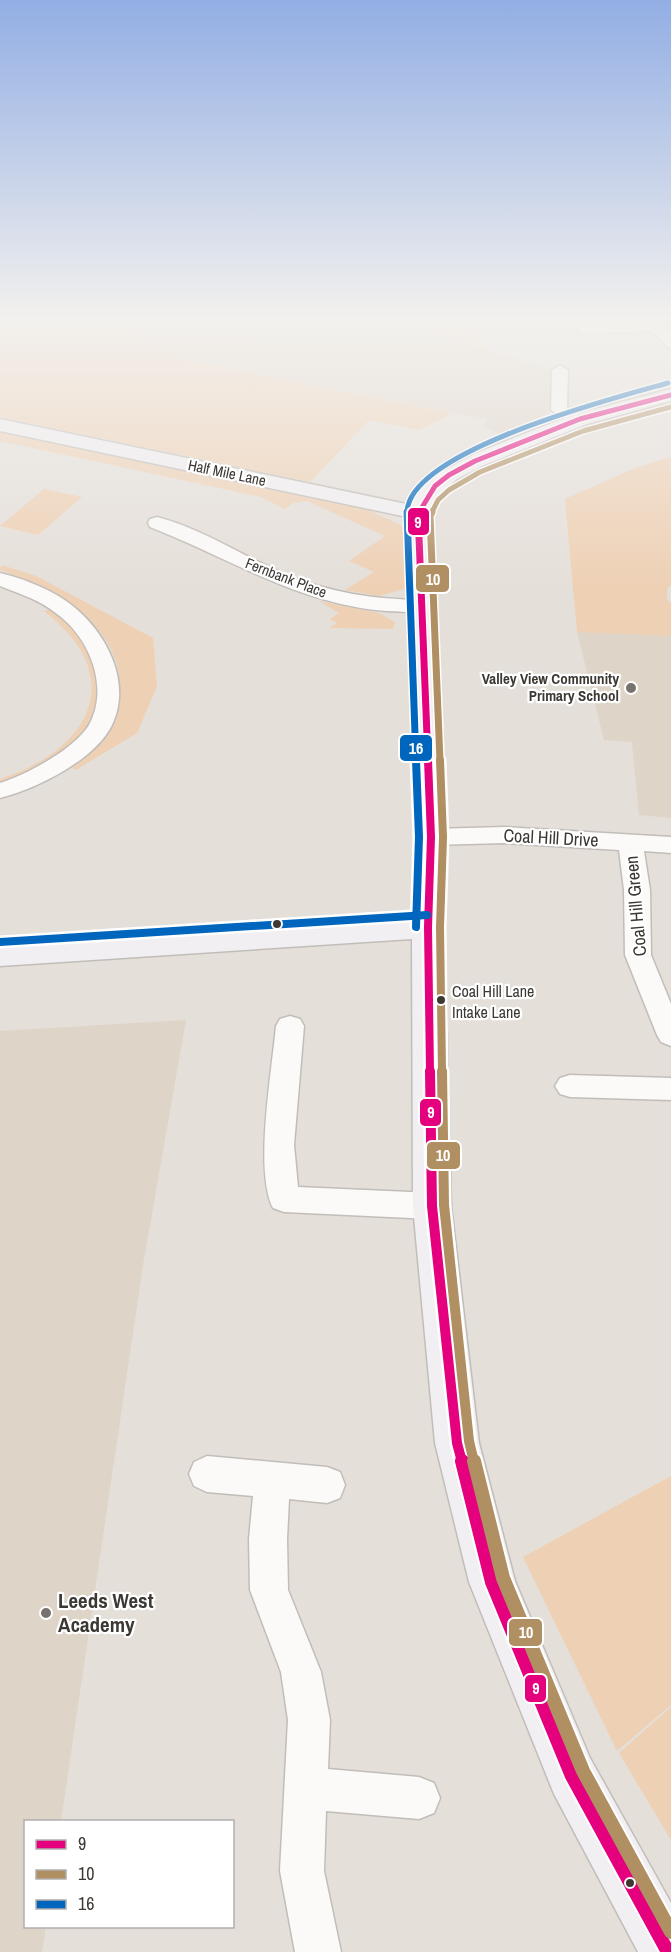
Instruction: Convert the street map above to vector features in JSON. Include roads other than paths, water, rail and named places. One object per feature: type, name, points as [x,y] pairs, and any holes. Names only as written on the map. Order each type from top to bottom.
[{"type":"street","points":[[559,407],[559,410],[577,419]]},
{"type":"street","points":[[618,407],[546,430],[450,475],[429,492],[418,513],[431,837],[428,927],[432,1206],[457,1443],[492,1582],[572,1776],[668,1952]]},
{"type":"street","name":"Half Mile Lane","points":[[0,425],[418,513]]},
{"type":"street","name":"Fernbank Place","points":[[158,523],[190,534],[257,569],[322,594],[374,604],[422,606]]},
{"type":"street","points":[[0,579],[52,601],[84,627],[103,655],[108,693],[101,725],[68,760],[26,783],[0,791]]},
{"type":"street","name":"Coal Hill Drive","points":[[431,837],[505,835],[671,845]]},
{"type":"street","name":"Coal Hill Green","points":[[630,842],[637,890],[638,955],[671,1035]]},
{"type":"street","points":[[0,954],[428,927]]},
{"type":"street","points":[[290,1026],[279,1145],[284,1199],[432,1206]]},
{"type":"street","points":[[570,1086],[671,1089]]},
{"type":"street","points":[[207,1474],[327,1485]]},
{"type":"street","points":[[272,1479],[268,1539],[269,1590],[301,1672],[309,1720],[302,1872],[318,1952]]},
{"type":"street","points":[[305,1788],[419,1798]]},
{"type":"place","name":"Valley View Community Primary School","points":[[631,688]]},
{"type":"place","name":"Coal Hill Lane Intake Lane","points":[[441,1000]]},
{"type":"place","name":"Leeds West Academy","points":[[46,1613]]}]
